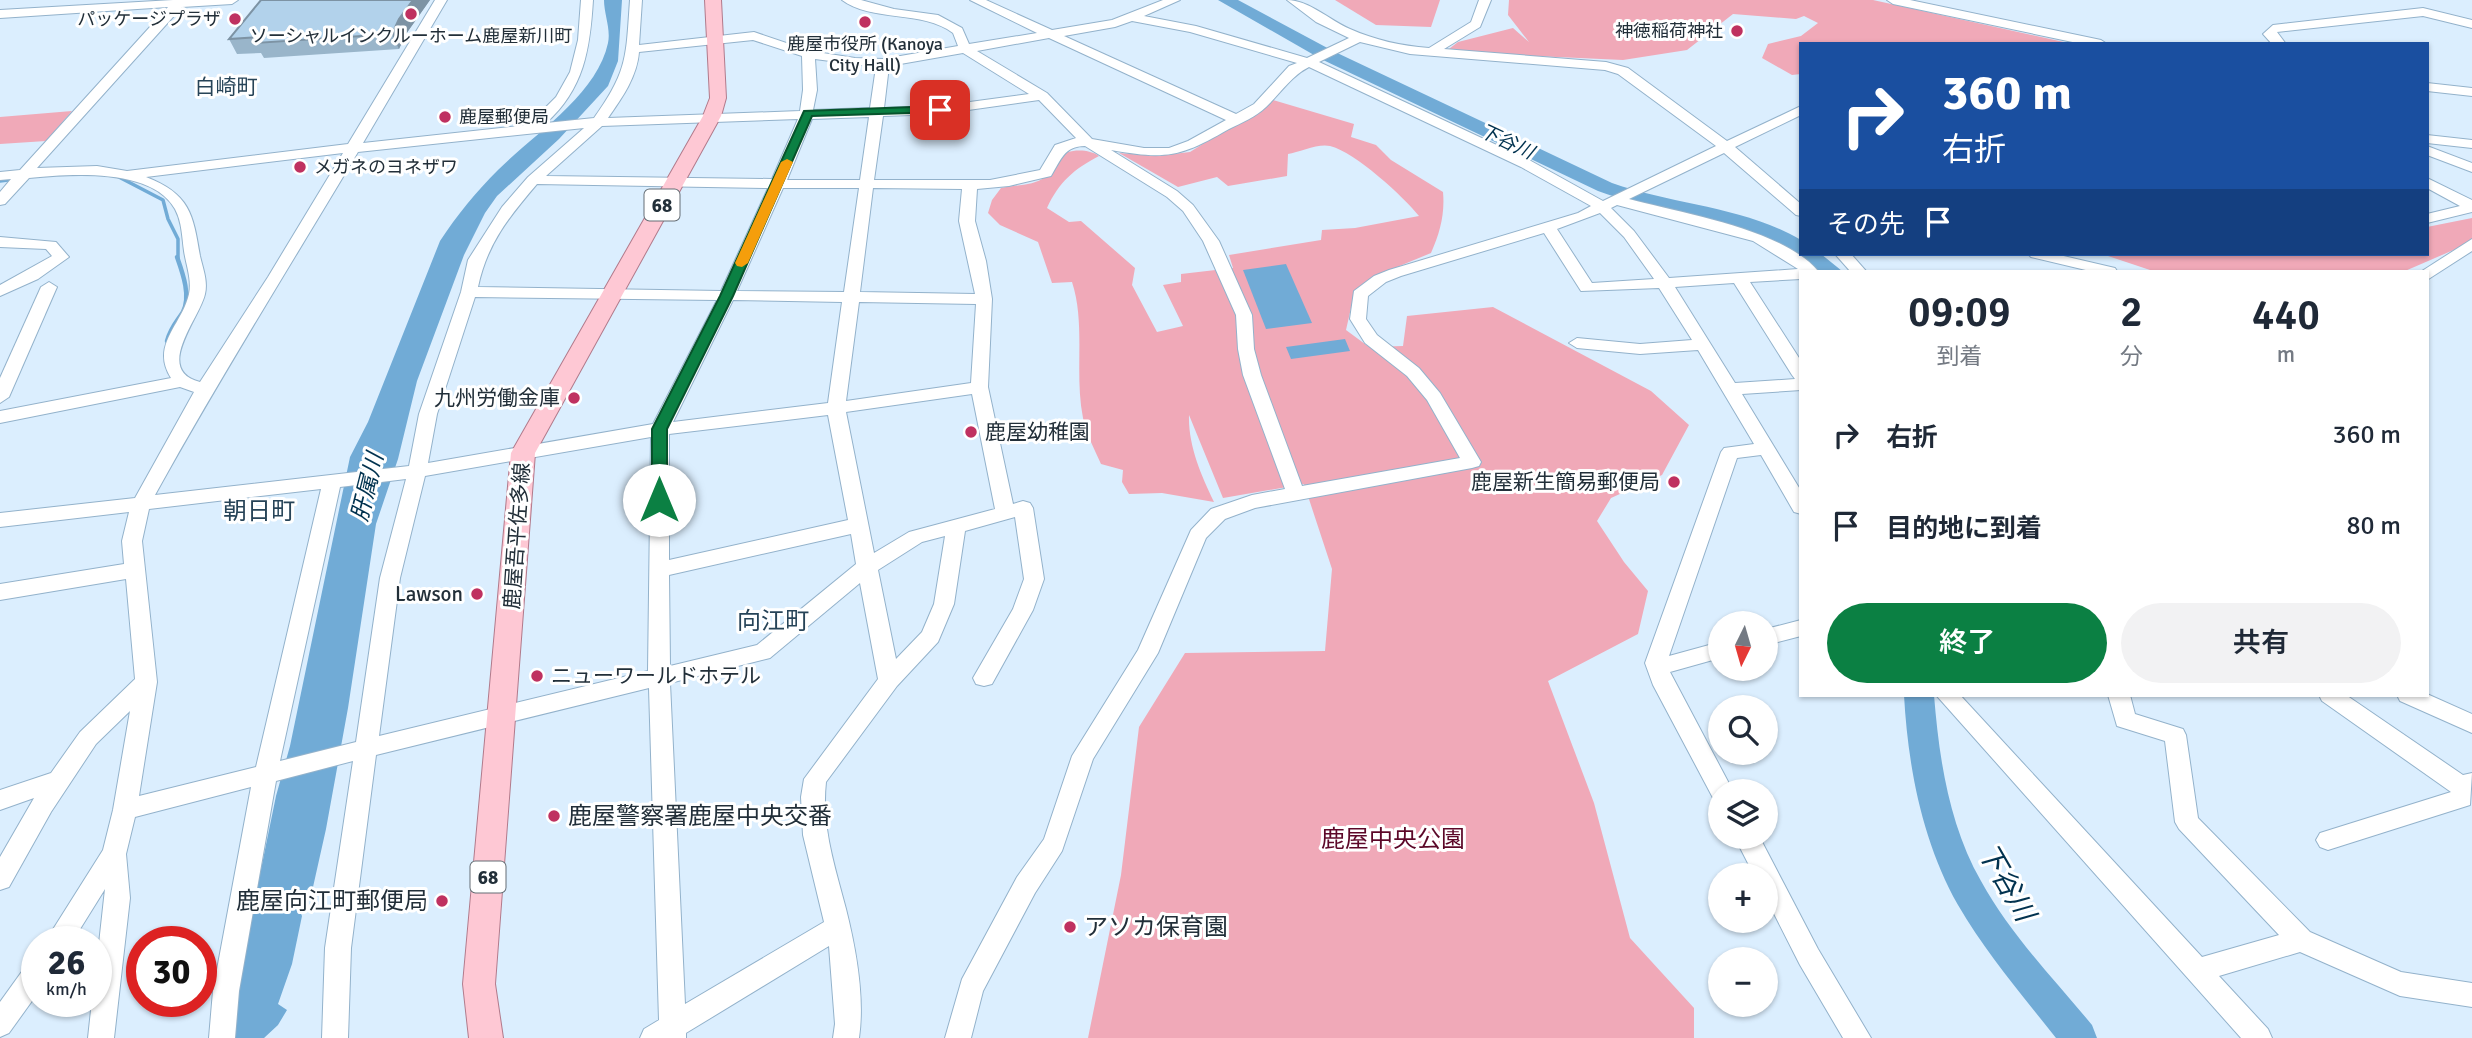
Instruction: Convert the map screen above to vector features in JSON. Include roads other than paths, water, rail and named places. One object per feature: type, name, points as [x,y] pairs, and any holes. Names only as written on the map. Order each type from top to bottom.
[{"type":"main road","name":"鹿屋吾平佐多線","points":[[486,1038],[479,984],[523,453],[712,116],[718,98],[713,0]]},
{"type":"street","points":[[0,14],[180,1],[232,0]]},
{"type":"street","points":[[67,926],[114,854],[125,810],[146,682],[132,541],[141,503],[205,388],[276,277],[442,0]]},
{"type":"street","points":[[536,128],[572,86],[583,56],[587,0]]},
{"type":"street","points":[[335,1038],[338,948],[360,750],[390,578],[428,414],[470,292],[476,260],[507,210],[533,180],[595,122],[621,90],[632,62],[636,0]]},
{"type":"street","points":[[848,0],[894,13],[934,18],[958,31],[965,49],[1042,96],[1088,142],[1172,194],[1188,208],[1211,241],[1244,315],[1246,349],[1252,375],[1295,492]]},
{"type":"street","points":[[976,0],[1238,120]]},
{"type":"street","points":[[633,49],[754,36],[808,54],[855,62],[883,63],[1115,23],[1135,11],[1174,0]]},
{"type":"street","points":[[1293,0],[1310,14],[1358,38],[1383,46],[1606,66],[1623,71],[1725,146],[1799,210]]},
{"type":"street","points":[[1431,52],[1476,24],[1485,0]]},
{"type":"street","points":[[1893,0],[2092,42]]},
{"type":"street","points":[[0,201],[180,1]]},
{"type":"street","points":[[1135,11],[1192,29],[1313,60],[1526,164],[1611,202],[1758,238],[1809,270]]},
{"type":"street","points":[[2278,42],[2269,34],[2273,29],[2404,13],[2423,12],[2472,24]]},
{"type":"street","points":[[533,180],[970,184],[1032,177],[1046,173],[1060,149],[1066,144],[1088,142],[1144,152],[1171,152],[1193,144],[1259,107],[1294,69],[1358,38]]},
{"type":"street","points":[[665,1035],[659,678],[660,429],[727,296],[808,113],[808,54]]},
{"type":"street","points":[[883,63],[836,408],[889,680]]},
{"type":"street","points":[[2429,87],[2472,92]]},
{"type":"street","points":[[0,176],[81,170],[127,175],[595,122],[940,110],[1042,96]]},
{"type":"street","points":[[958,1038],[971,988],[1026,886],[1054,844],[1083,756],[1147,653],[1198,535],[1218,514],[1252,502],[1295,492],[1472,462],[1434,397],[1413,372],[1371,339],[1358,319],[1360,294],[1380,279],[1395,273],[1583,216],[1799,111]]},
{"type":"street","points":[[2429,139],[2472,144]]},
{"type":"street","points":[[2429,151],[2472,167]]},
{"type":"street","points":[[127,175],[170,192],[181,206],[192,236],[192,253],[198,278],[197,296],[170,348],[170,362],[182,381],[192,388],[205,388]]},
{"type":"street","points":[[970,184],[967,221],[978,261],[984,299],[979,387],[1005,513]]},
{"type":"street","points":[[2429,184],[2472,206]]},
{"type":"street","points":[[1611,202],[1629,234],[1703,344],[1799,504]]},
{"type":"street","points":[[2429,218],[2472,206]]},
{"type":"street","points":[[1549,228],[1587,288],[1799,274]]},
{"type":"street","points":[[0,242],[51,245],[61,257],[41,271],[0,290]]},
{"type":"street","points":[[2429,274],[2472,244]]},
{"type":"street","points":[[1845,256],[1857,270]]},
{"type":"street","points":[[2045,256],[2105,270]]},
{"type":"street","points":[[1739,278],[1799,372]]},
{"type":"street","points":[[0,397],[49,287]]},
{"type":"street","points":[[470,292],[984,299]]},
{"type":"street","points":[[1577,342],[1640,349],[1703,344]]},
{"type":"street","points":[[0,417],[182,381]]},
{"type":"street","points":[[1730,388],[1799,384]]},
{"type":"street","points":[[0,520],[414,471],[660,429],[836,408],[979,387]]},
{"type":"street","points":[[1715,779],[1664,685],[1656,663],[1730,452],[1765,449]]},
{"type":"street","points":[[222,1038],[226,991],[270,773],[338,481]]},
{"type":"street","points":[[125,810],[763,652],[866,567],[916,537],[1023,508],[1034,579],[1023,610],[984,678]]},
{"type":"street","points":[[659,570],[858,525]]},
{"type":"street","points":[[846,1038],[848,1024],[838,927],[824,882],[811,799],[816,779],[889,680],[931,636],[944,604],[956,525]]},
{"type":"street","points":[[0,592],[135,570]]},
{"type":"street","points":[[1778,634],[1799,629]]},
{"type":"street","points":[[1658,667],[1708,653]]},
{"type":"street","points":[[0,879],[58,781],[88,738],[146,682]]},
{"type":"street","points":[[1950,697],[2259,1038]]},
{"type":"street","points":[[2119,697],[2125,720],[2175,735],[2188,822],[2301,940],[2400,984],[2472,995]]},
{"type":"street","points":[[2328,840],[2416,814],[2462,797],[2469,785],[2333,697]]},
{"type":"street","points":[[2412,697],[2472,724]]},
{"type":"street","points":[[0,800],[58,781]]},
{"type":"street","points":[[1753,849],[1809,957],[1857,1038]]},
{"type":"street","points":[[101,1038],[118,898],[114,854]]},
{"type":"street","points":[[665,1035],[838,927]]},
{"type":"street","points":[[2197,970],[2301,940]]},
{"type":"street","points":[[0,1024],[21,994]]},
{"type":"water","name":"肝属川","points":[[604,0],[622,0],[618,61],[608,86],[559,139],[497,196],[485,213],[464,255],[417,381],[398,459],[376,524],[348,708],[326,829],[311,896],[299,909],[302,916],[292,964],[278,1004],[287,1010],[278,1025],[264,1038],[231,1038],[237,986],[350,457],[368,422],[440,241],[490,178],[578,97],[602,62],[609,38]]},
{"type":"water","points":[[1286,264],[1312,323],[1266,329],[1243,270]]},
{"type":"water","points":[[1345,339],[1350,351],[1291,359],[1286,347]]},
{"type":"waterway","name":"下谷川","points":[[1226,0],[1327,55],[1605,187],[1654,202],[1755,226],[1799,248]]},
{"type":"waterway","points":[[115,175],[163,200],[168,219],[178,239],[178,259]]},
{"type":"waterway","points":[[0,181],[16,179]]},
{"type":"waterway","name":"下谷川","points":[[1811,256],[1830,270]]},
{"type":"waterway","points":[[167,341],[183,312],[186,299],[177,257]]},
{"type":"waterway","name":"下谷川","points":[[1919,697],[1923,745],[1933,796],[1948,847],[1958,870],[1994,930],[2079,1038]]},
{"type":"place","name":"ソーシャルインクルーホーム鹿屋新川町","points":[[411,14]]},
{"type":"place","name":"パッケージプラザ","points":[[235,19]]},
{"type":"place","name":"鹿屋市役所 (Kanoya City Hall)","points":[[865,22]]},
{"type":"place","name":"神徳稲荷神社","points":[[1737,31]]},
{"type":"place","name":"鹿屋郵便局","points":[[445,117]]},
{"type":"place","name":"メガネのヨネザワ","points":[[300,167]]},
{"type":"place","name":"九州労働金庫","points":[[574,398]]},
{"type":"place","name":"鹿屋幼稚園","points":[[971,432]]},
{"type":"place","name":"鹿屋新生簡易郵便局","points":[[1674,482]]},
{"type":"place","name":"Lawson","points":[[477,594]]},
{"type":"place","name":"ニューワールドホテル","points":[[537,676]]},
{"type":"place","name":"鹿屋警察署鹿屋中央交番","points":[[554,816]]},
{"type":"place","name":"鹿屋向江町郵便局","points":[[442,901]]},
{"type":"place","name":"アソカ保育園","points":[[1070,927]]},
{"type":"district","name":"白崎町","points":[[226,87]]},
{"type":"district","name":"朝日町","points":[[259,511]]},
{"type":"district","name":"向江町","points":[[773,621]]},
{"type":"park label","name":"鹿屋中央公園","points":[[1393,839]]}]
